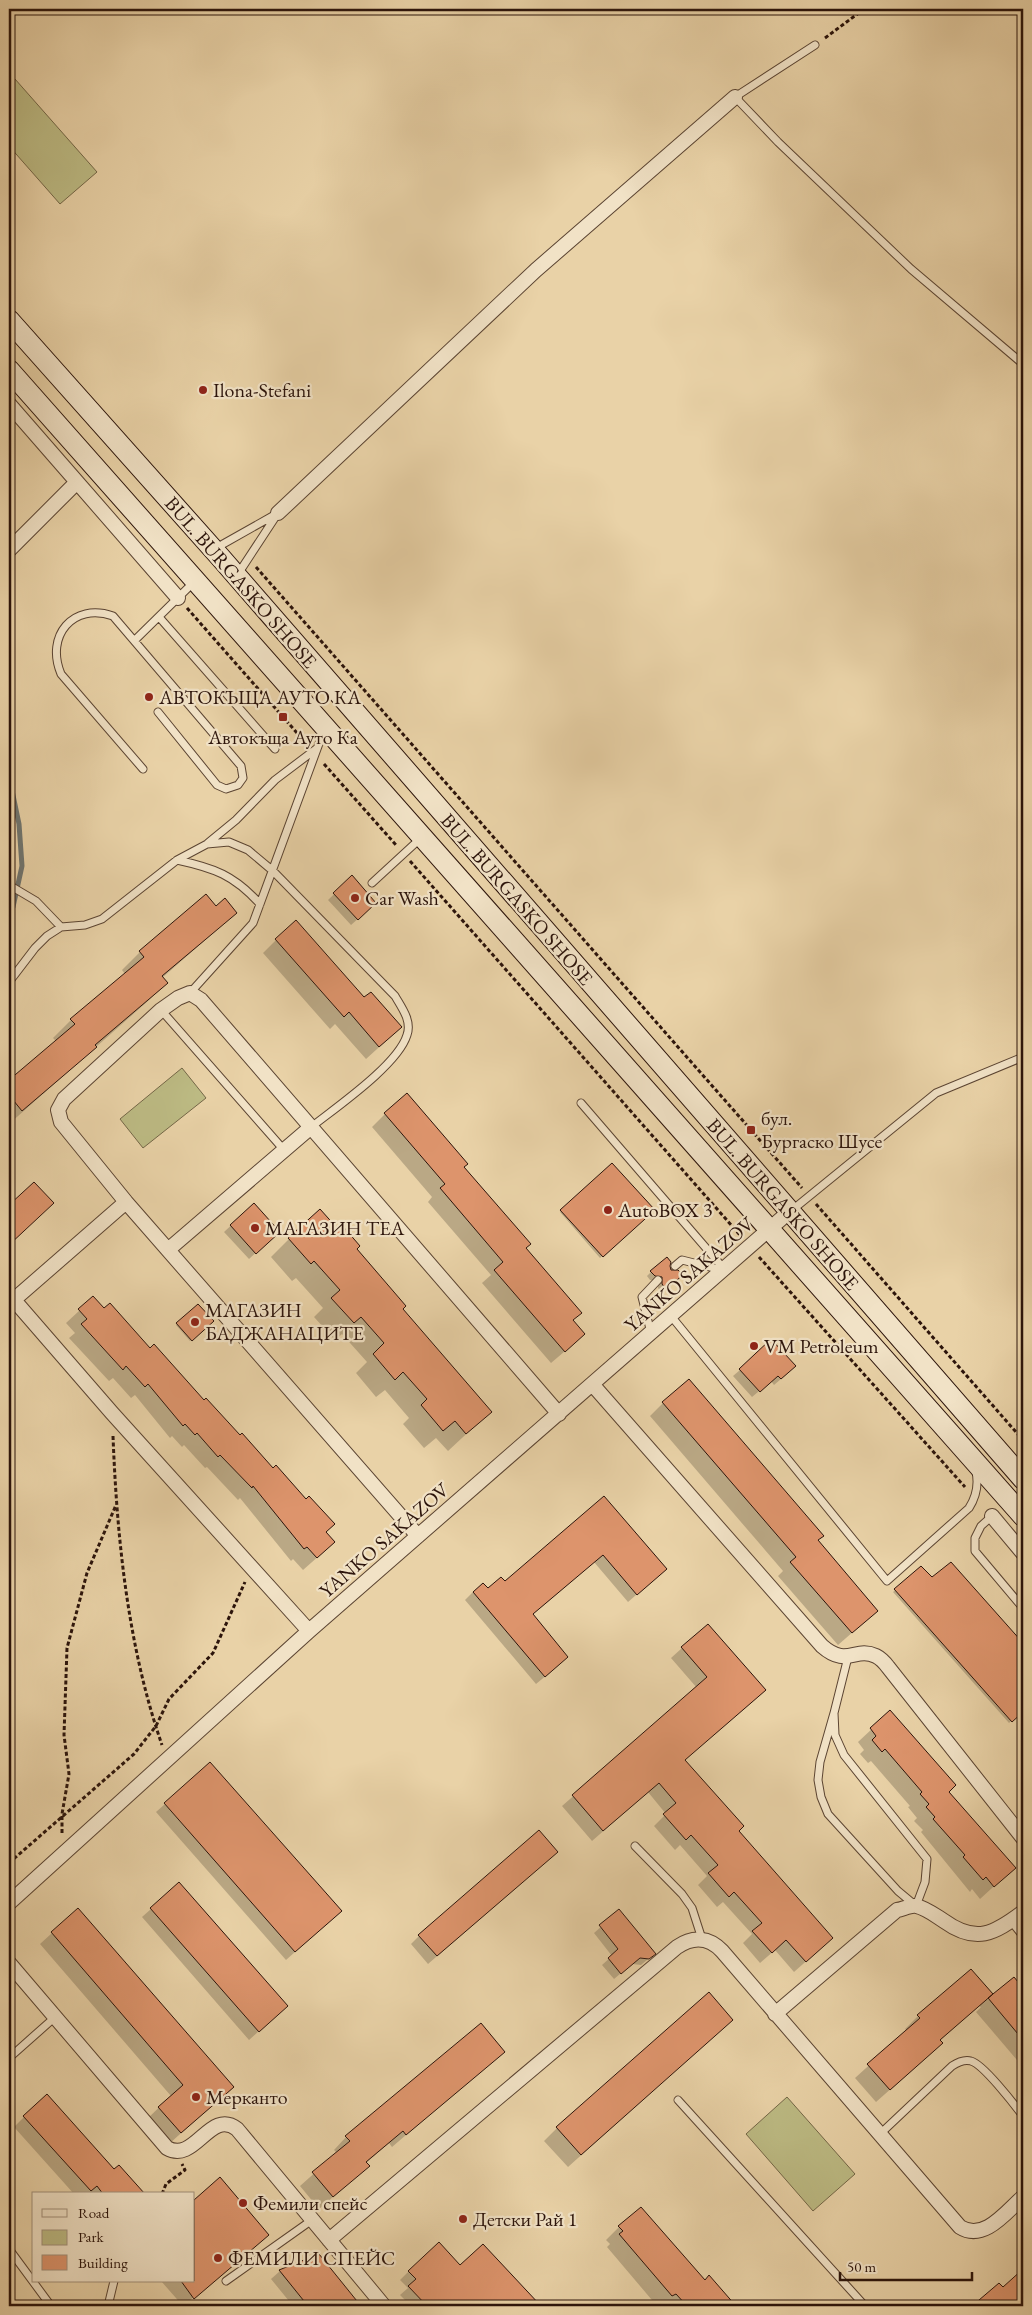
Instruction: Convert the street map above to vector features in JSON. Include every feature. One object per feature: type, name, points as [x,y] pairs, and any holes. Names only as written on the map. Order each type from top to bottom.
[{"type":"main road","name":"BUL. BURGASKO SHOSE","points":[[9,320],[236,576],[1023,1479]]},
{"type":"main road","name":"BUL. BURGASKO SHOSE","points":[[9,370],[1023,1516]]},
{"type":"street","points":[[278,513],[536,270],[735,97]]},
{"type":"street","points":[[9,404],[178,598]]},
{"type":"street","points":[[9,550],[77,482]]},
{"type":"street","points":[[418,1536],[126,1202],[61,1122],[58,1110],[64,1099],[162,1010],[190,992],[201,1000],[559,1414]]},
{"type":"street","points":[[169,1250],[310,1128]]},
{"type":"street","points":[[126,1202],[11,1302],[309,1631]]},
{"type":"street","name":"YANKO SAKAZOV","points":[[9,1903],[309,1631],[725,1270],[789,1212]]},
{"type":"street","points":[[592,1384],[822,1646],[833,1656],[848,1657],[863,1653],[876,1656],[888,1667],[1023,1838]]},
{"type":"street","points":[[992,1516],[1023,1553]]},
{"type":"street","points":[[775,2014],[884,1919],[897,1910],[916,1906],[931,1913],[951,1927],[971,1935],[989,1934],[1023,1912]]},
{"type":"street","points":[[329,2240],[677,1947],[693,1939],[702,1939],[717,1945],[960,2227],[966,2231],[973,2232],[984,2230],[1023,2198]]},
{"type":"street","points":[[9,1963],[54,2018],[171,2151],[176,2152],[187,2149],[217,2125],[228,2124],[233,2126],[384,2306]]},
{"type":"lane","points":[[815,45],[735,97],[778,142],[911,269],[1023,364]]},
{"type":"lane","points":[[213,550],[278,513]]},
{"type":"lane","points":[[236,576],[278,513]]},
{"type":"lane","points":[[136,640],[196,581]]},
{"type":"lane","points":[[143,768],[61,674],[56,663],[55,651],[60,634],[71,620],[82,614],[94,612],[113,616],[136,640],[241,766],[243,778],[238,785],[226,789],[217,785],[158,712]]},
{"type":"lane","points":[[159,617],[275,749]]},
{"type":"lane","points":[[190,992],[253,922],[325,727]]},
{"type":"lane","points":[[9,982],[35,948],[61,927],[85,925],[102,919],[177,860],[207,844],[236,820],[275,780],[315,751]]},
{"type":"lane","points":[[372,883],[422,837]]},
{"type":"lane","points":[[207,844],[229,842],[248,850],[273,871],[395,996],[407,1016],[408,1034],[399,1050],[376,1076],[310,1128]]},
{"type":"lane","points":[[177,860],[206,866],[226,874],[247,889],[260,904]]},
{"type":"lane","points":[[9,885],[36,901],[61,927]]},
{"type":"lane","points":[[162,1010],[284,1150]]},
{"type":"lane","points":[[789,1212],[936,1092],[1023,1056]]},
{"type":"lane","points":[[581,1103],[725,1270]]},
{"type":"lane","points":[[675,1266],[682,1260],[725,1270]]},
{"type":"lane","points":[[651,1333],[642,1297],[658,1280]]},
{"type":"lane","points":[[671,1316],[887,1581],[958,1519],[975,1498],[978,1480],[975,1465],[968,1452]]},
{"type":"lane","points":[[992,1516],[981,1526],[975,1538],[975,1550],[1023,1608]]},
{"type":"lane","points":[[834,1713],[835,1735],[844,1755],[927,1859],[925,1882],[916,1906],[898,1891],[828,1814],[821,1797],[818,1780],[820,1762],[848,1657]]},
{"type":"lane","points":[[635,1846],[682,1894],[692,1908],[702,1939]]},
{"type":"lane","points":[[1011,1921],[1023,1936]]},
{"type":"lane","points":[[9,2058],[54,2018]]},
{"type":"lane","points":[[880,2134],[952,2066],[964,2061],[970,2061],[981,2066],[1023,2116]]},
{"type":"lane","points":[[678,2100],[865,2306]]},
{"type":"lane","points":[[226,2281],[312,2220]]},
{"type":"lane","points":[[9,2249],[32,2280]]},
{"type":"lane","points":[[33,2282],[51,2306]]},
{"type":"lane","points":[[108,2306],[114,2282]]},
{"type":"path","points":[[815,45],[864,9]]},
{"type":"path","points":[[248,558],[1023,1440]]},
{"type":"path","points":[[178,598],[975,1498]]},
{"type":"path","points":[[112,1413],[116,1505],[131,1618],[149,1707],[168,1759]]},
{"type":"path","points":[[63,1854],[62,1814],[69,1774],[64,1735],[67,1648],[87,1573],[116,1505]]},
{"type":"path","points":[[9,1863],[62,1814],[134,1754],[156,1726],[169,1699],[213,1653],[234,1611],[251,1567]]},
{"type":"path","points":[[163,2192],[166,2184],[185,2170],[176,2152]]},
{"type":"green space","points":[[15,79],[97,172],[60,204],[9,146],[9,85]]},
{"type":"green space","points":[[182,1068],[206,1098],[143,1148],[120,1119]]},
{"type":"green space","points":[[787,2097],[855,2174],[813,2211],[746,2134]]},
{"type":"building","name":"Car Wash","points":[[352,875],[376,903],[358,920],[333,893]]},
{"type":"building","points":[[206,894],[216,906],[225,898],[237,913],[162,976],[168,983],[95,1045],[97,1047],[22,1111],[9,1095],[9,1080],[75,1024],[70,1019],[144,957],[139,951]]},
{"type":"building","points":[[296,920],[364,997],[371,992],[402,1027],[379,1047],[349,1012],[344,1017],[275,939]]},
{"type":"building","points":[[407,1093],[468,1164],[464,1167],[531,1244],[526,1248],[582,1313],[573,1320],[585,1334],[565,1352],[494,1270],[503,1262],[440,1188],[445,1184],[384,1113]]},
{"type":"building","name":"AutoBOX 3","points":[[612,1163],[655,1210],[603,1257],[560,1210]]},
{"type":"building","points":[[34,1182],[54,1203],[9,1245],[9,1205]]},
{"type":"building","name":"МАГАЗИН ТЕА","points":[[254,1203],[280,1232],[256,1254],[230,1225]]},
{"type":"building","points":[[320,1209],[337,1228],[341,1224],[360,1246],[357,1249],[406,1306],[403,1309],[492,1412],[466,1434],[455,1421],[443,1431],[421,1405],[427,1399],[403,1372],[395,1380],[373,1354],[384,1343],[361,1317],[354,1323],[331,1298],[340,1290],[314,1261],[311,1264],[288,1238]]},
{"type":"building","points":[[667,1257],[671,1262],[671,1270],[678,1270],[683,1275],[666,1289],[662,1284],[662,1277],[655,1276],[650,1271]]},
{"type":"building","points":[[93,1296],[104,1308],[110,1303],[150,1348],[154,1344],[204,1400],[206,1398],[240,1435],[242,1433],[273,1468],[276,1465],[306,1499],[309,1496],[335,1524],[326,1532],[335,1542],[317,1558],[307,1547],[304,1549],[253,1486],[252,1488],[220,1455],[218,1457],[197,1433],[195,1435],[185,1424],[183,1426],[148,1384],[145,1387],[126,1366],[123,1370],[81,1324],[87,1319],[78,1309]]},
{"type":"building","name":"МАГАЗИН БАДЖАНАЦИТЕ","points":[[198,1304],[214,1321],[192,1341],[176,1323]]},
{"type":"building","points":[[771,1339],[796,1366],[781,1379],[778,1376],[760,1392],[739,1369]]},
{"type":"building","points":[[689,1379],[824,1536],[818,1540],[878,1611],[852,1633],[790,1562],[796,1557],[662,1402]]},
{"type":"building","points":[[604,1496],[667,1569],[637,1595],[603,1555],[533,1614],[568,1657],[545,1677],[473,1592],[483,1583],[488,1588],[501,1577],[505,1581]]},
{"type":"building","points":[[951,1562],[1023,1643],[1023,1712],[1012,1722],[894,1589],[921,1566],[932,1577]]},
{"type":"building","points":[[708,1624],[766,1690],[685,1760],[744,1826],[739,1831],[833,1938],[806,1962],[786,1940],[772,1953],[752,1931],[762,1923],[734,1892],[729,1897],[708,1873],[718,1865],[691,1835],[686,1840],[663,1814],[676,1803],[659,1783],[603,1831],[572,1795],[707,1677],[681,1647]]},
{"type":"building","points":[[890,1710],[956,1785],[949,1792],[1016,1868],[994,1887],[986,1877],[983,1880],[963,1857],[965,1855],[933,1819],[935,1817],[926,1807],[929,1804],[920,1794],[922,1792],[885,1749],[882,1752],[872,1740],[876,1736],[870,1728]]},
{"type":"building","points":[[210,1762],[342,1911],[295,1952],[164,1803]]},
{"type":"building","points":[[539,1830],[558,1852],[437,1956],[418,1935]]},
{"type":"building","points":[[179,1882],[288,2006],[259,2032],[150,1908]]},
{"type":"building","points":[[78,1908],[234,2087],[181,2133],[158,2107],[183,2085],[51,1932]]},
{"type":"building","points":[[619,1909],[656,1954],[649,1959],[640,1958],[621,1974],[608,1958],[618,1949],[599,1925]]},
{"type":"building","points":[[971,1969],[993,1994],[940,2040],[943,2043],[890,2090],[867,2064],[920,2018],[917,2015]]},
{"type":"building","points":[[1014,1977],[1023,1988],[1023,2040],[988,1998]]},
{"type":"building","points":[[709,1992],[733,2020],[581,2155],[556,2127]]},
{"type":"building","points":[[481,2023],[505,2052],[406,2135],[403,2131],[366,2162],[370,2166],[333,2197],[312,2172],[350,2141],[345,2136]]},
{"type":"building","points":[[47,2094],[114,2169],[119,2165],[143,2192],[102,2192],[97,2186],[91,2191],[23,2116]]},
{"type":"building","name":"ФЕМИЛИ СПЕЙС","points":[[220,2177],[269,2235],[194,2299],[182,2282],[195,2282],[195,2199]]},
{"type":"building","points":[[641,2207],[705,2280],[709,2275],[736,2306],[687,2306],[676,2294],[672,2296],[619,2234],[623,2231],[618,2226]]},
{"type":"building","points":[[439,2242],[460,2265],[483,2244],[541,2306],[427,2306],[408,2286],[416,2279],[408,2271]]},
{"type":"building","points":[[319,2254],[361,2306],[308,2306],[279,2270]]},
{"type":"building","points":[[1023,2269],[1023,2306],[972,2306],[999,2283],[1003,2287]]},
{"type":"waterway","points":[[9,776],[19,824],[22,866],[13,907],[9,912]]},
{"type":"place","name":"Ilona-Stefani","points":[[203,390]]},
{"type":"place","name":"АВТОКЪЩА АУТО КА","points":[[149,697]]},
{"type":"place","name":"Автокъща Ауто Ка","points":[[283,717]]},
{"type":"place","name":"Car Wash","points":[[355,898]]},
{"type":"place","name":"бул. Бургаско Шусе","points":[[751,1130]]},
{"type":"place","name":"AutoBOX 3","points":[[608,1210]]},
{"type":"place","name":"МАГАЗИН ТЕА","points":[[255,1228]]},
{"type":"place","name":"МАГАЗИН БАДЖАНАЦИТЕ","points":[[195,1322]]},
{"type":"place","name":"VM Petroleum","points":[[754,1346]]},
{"type":"place","name":"Мерканто","points":[[196,2097]]},
{"type":"place","name":"Фемили спейс","points":[[243,2203]]},
{"type":"place","name":"Детски Рай 1","points":[[463,2219]]},
{"type":"place","name":"ФЕМИЛИ СПЕЙС","points":[[218,2258]]}]
